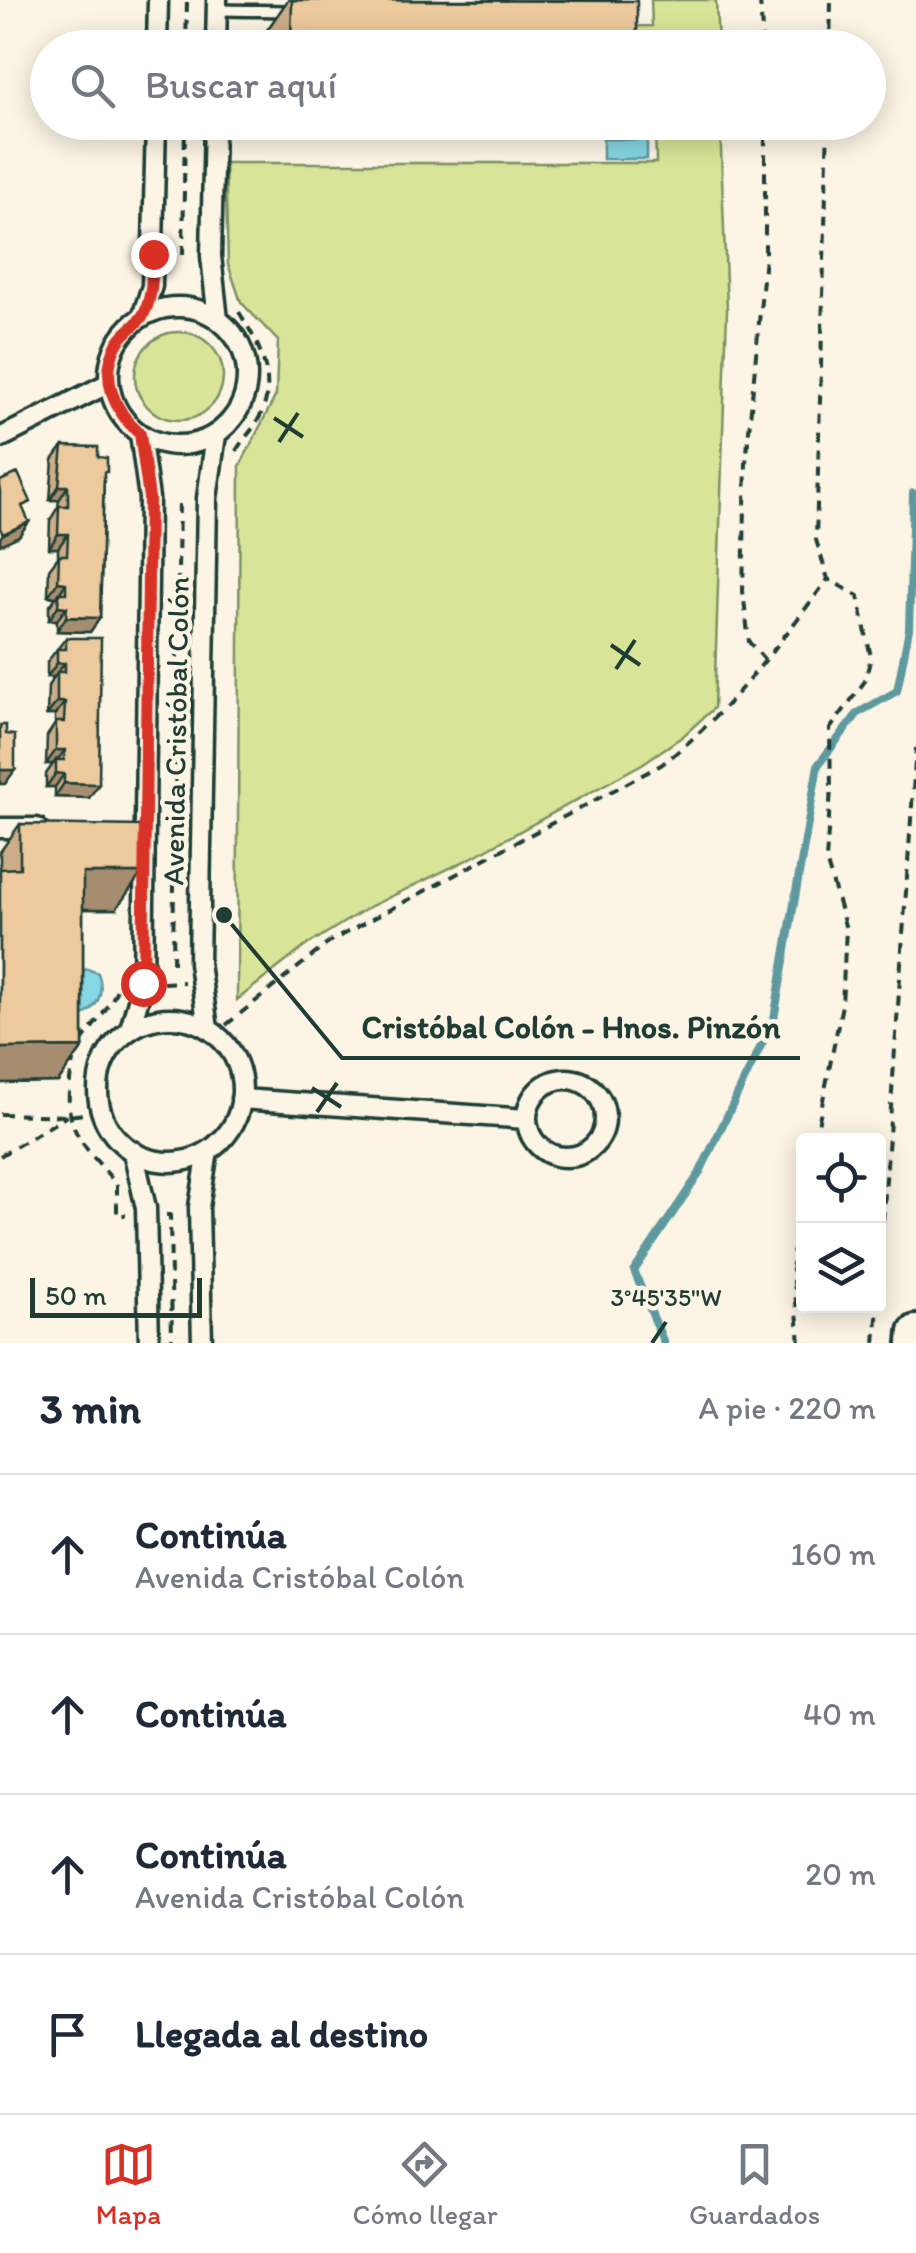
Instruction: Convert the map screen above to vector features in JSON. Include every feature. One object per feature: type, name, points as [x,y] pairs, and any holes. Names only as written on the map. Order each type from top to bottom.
[{"type":"highway","points":[[915,1343],[916,1332]]},
{"type":"street","points":[[157,30],[158,0]]},
{"type":"street","points":[[216,30],[217,5]]},
{"type":"street","points":[[142,316],[152,286],[156,140]]},
{"type":"street","points":[[213,140],[210,256],[218,320]]},
{"type":"street","points":[[180,307],[218,320],[242,350],[246,388],[241,406],[216,434],[191,444],[165,444],[140,434],[124,420],[114,403],[109,383],[116,345],[142,316],[161,309],[180,307]]},
{"type":"street","points":[[0,438],[109,383]]},
{"type":"street","name":"Avenida Cristóbal Colón","points":[[130,1030],[143,983],[134,830],[149,498],[140,434]]},
{"type":"street","name":"Avenida Cristóbal Colón","points":[[212,1032],[199,963],[210,479],[216,434]]},
{"type":"street","points":[[0,828],[53,829]]},
{"type":"street","points":[[169,1018],[189,1020],[212,1032],[235,1059],[241,1078],[241,1098],[230,1128],[208,1150],[190,1159],[171,1162],[133,1152],[108,1127],[101,1112],[98,1088],[102,1066],[112,1045],[148,1021],[169,1018]]},
{"type":"street","points":[[560,1079],[579,1080],[595,1090],[604,1108],[604,1126],[596,1143],[581,1154],[562,1157],[544,1151],[532,1137],[527,1119],[531,1100],[543,1086],[560,1079]]},
{"type":"street","points":[[241,1098],[527,1119]]},
{"type":"street","points":[[202,1343],[199,1207],[208,1150]]},
{"type":"street","points":[[133,1152],[146,1215],[149,1343]]},
{"type":"lane","points":[[217,5],[308,11]]},
{"type":"path","points":[[186,30],[187,0]]},
{"type":"path","points":[[760,0],[761,30]]},
{"type":"path","points":[[830,30],[831,0]]},
{"type":"path","points":[[183,255],[185,140]]},
{"type":"path","points":[[764,660],[749,642],[743,591],[746,463],[765,257],[766,140]]},
{"type":"path","points":[[816,1133],[842,1005],[846,929],[826,860],[832,789],[830,729],[866,681],[871,657],[858,596],[828,579],[816,540],[827,140]]},
{"type":"path","points":[[210,479],[225,480],[230,461],[257,423],[266,398],[267,364],[236,306]]},
{"type":"path","points":[[172,964],[179,498]]},
{"type":"path","points":[[212,1032],[331,942],[660,765],[696,738],[732,701],[828,579]]},
{"type":"path","points":[[883,1223],[916,748]]},
{"type":"path","points":[[172,1343],[170,1215],[117,1215],[117,1185],[84,1147],[67,1116],[75,1054],[120,984],[186,982]]},
{"type":"path","points":[[0,1114],[67,1116],[101,1112]]},
{"type":"path","points":[[0,1156],[67,1116]]},
{"type":"path","points":[[799,1223],[792,1260],[800,1343]]},
{"type":"path","points":[[875,1343],[877,1313]]},
{"type":"green space","points":[[651,0],[716,0],[717,30],[614,30],[652,26]]},
{"type":"green space","points":[[655,140],[721,140],[727,310],[714,708],[683,736],[642,764],[471,858],[369,907],[307,945],[237,1000],[240,466],[276,395],[278,341],[241,302],[228,264],[225,163],[656,163]]},
{"type":"green space","points":[[179,332],[196,335],[210,345],[220,359],[220,393],[210,407],[196,417],[179,420],[162,417],[148,407],[138,393],[135,376],[138,359],[148,345],[162,335]]},
{"type":"water","points":[[603,140],[647,140],[647,159],[603,159]]},
{"type":"water","points":[[87,969],[98,973],[100,993],[91,1010],[79,1017],[82,972]]},
{"type":"building","points":[[292,0],[637,1],[637,30],[291,30]]},
{"type":"building","points":[[63,446],[98,447],[98,457],[107,458],[100,618],[66,617],[67,607],[58,606],[59,593],[66,593],[66,583],[58,582],[59,555],[67,555],[68,534],[58,534],[59,506],[68,506],[68,486],[59,486]]},
{"type":"building","points":[[18,473],[31,502],[22,506],[29,522],[3,534],[0,481]]},
{"type":"building","points":[[66,638],[101,638],[99,784],[64,783],[64,774],[56,773],[56,760],[64,760],[65,750],[56,750],[56,722],[64,722],[65,702],[57,702],[57,672],[65,672],[65,663],[57,663],[57,649],[66,649]]},
{"type":"building","points":[[0,725],[6,725],[6,734],[15,735],[15,770],[0,770]]},
{"type":"building","points":[[20,824],[143,826],[142,873],[83,873],[83,1047],[0,1048],[0,869],[20,868]]},
{"type":"waterway","points":[[664,1343],[634,1271],[699,1174],[774,1019],[818,765],[858,713],[897,691],[909,629],[913,493]]},
{"type":"place","name":"Cristóbal Colón - Hnos. Pinzón","points":[[224,915]]},
{"type":"route","points":[[143,983],[149,498],[140,434],[124,420],[109,383],[116,345],[142,316],[152,286],[153,254]]}]
